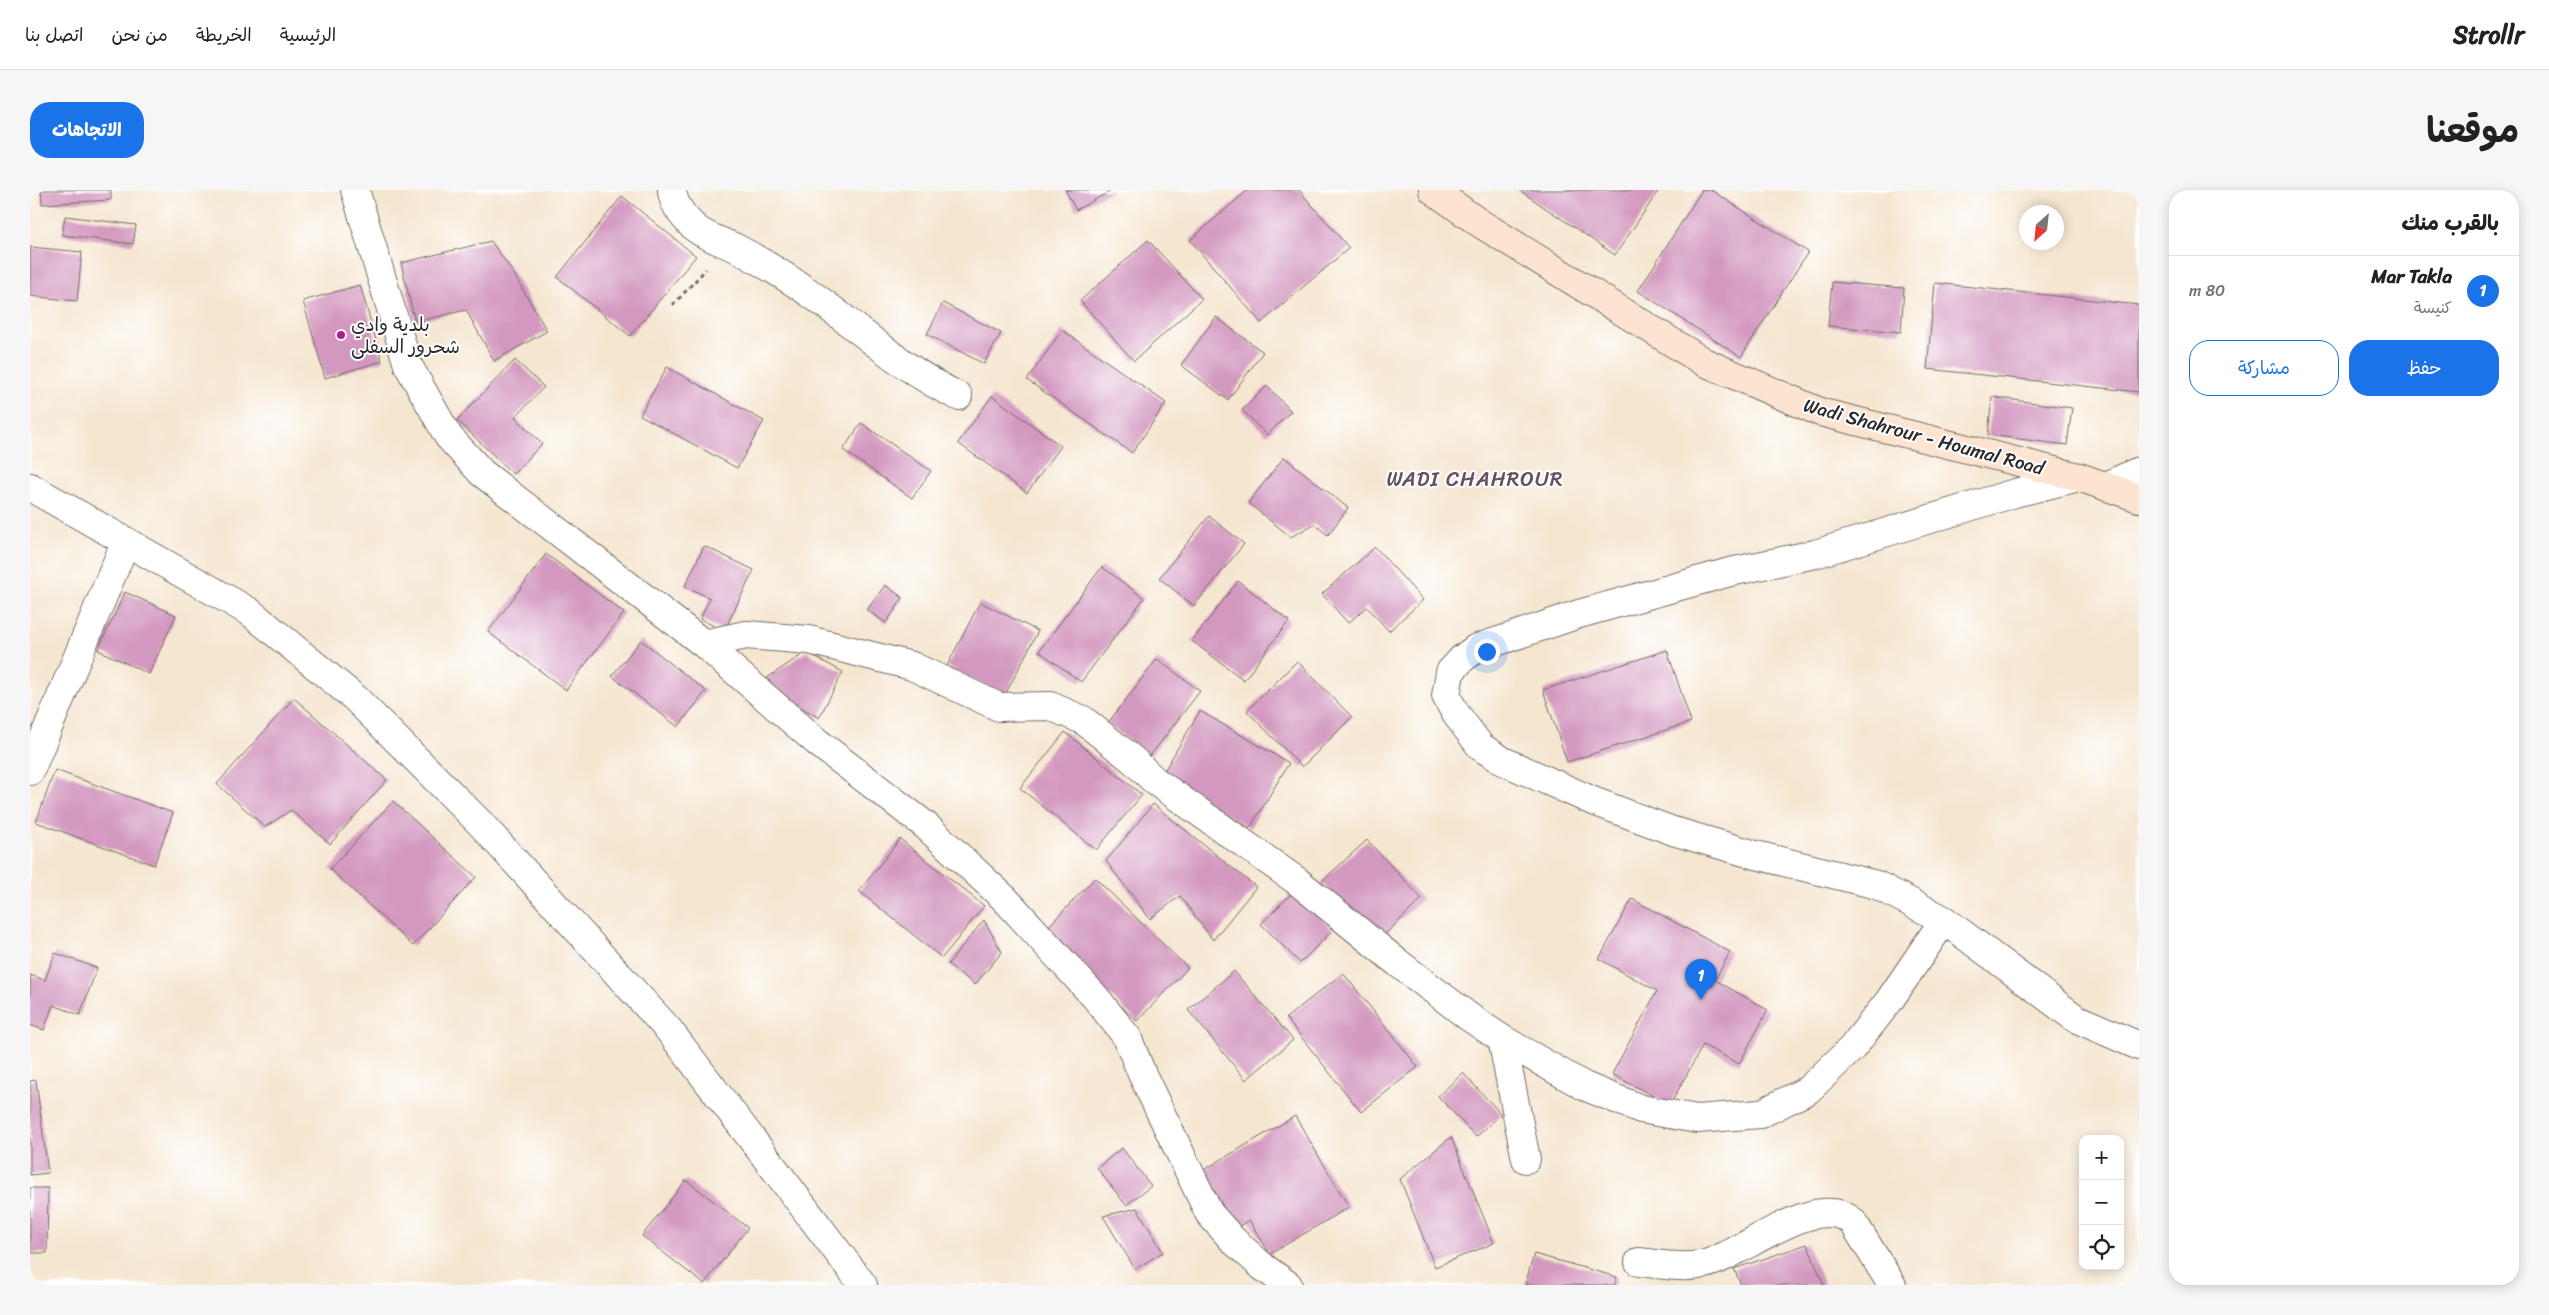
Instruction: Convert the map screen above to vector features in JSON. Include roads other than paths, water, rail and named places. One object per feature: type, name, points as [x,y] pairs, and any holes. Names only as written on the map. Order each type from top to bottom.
[{"type":"main road","name":"Wadi Shahrour - Houmal Road","points":[[1433,190],[1478,222],[1704,362],[1820,412],[2079,477],[2139,498]]},
{"type":"street","points":[[355,190],[408,365],[448,436],[482,473],[704,644],[817,742],[925,824],[1005,900],[1096,998],[1127,1037],[1142,1074],[1209,1213],[1233,1240],[1263,1267],[1288,1285]]},
{"type":"street","points":[[672,190],[672,198],[681,213],[697,229],[756,258],[799,286],[878,346],[925,378],[958,396]]},
{"type":"street","points":[[2106,486],[2139,471]]},
{"type":"street","points":[[2079,477],[2015,493],[1815,554],[1730,572],[1579,614],[1475,649],[1450,672],[1446,696],[1456,714],[1481,747],[1503,761],[1593,801],[1673,832],[1877,885],[1944,920],[2075,1018],[2139,1046]]},
{"type":"street","points":[[30,487],[250,612],[356,698],[459,802],[668,1029],[863,1285]]},
{"type":"street","points":[[30,771],[126,540]]},
{"type":"street","points":[[704,644],[746,635],[809,640],[912,666],[999,707],[1050,706],[1083,720],[1133,760],[1155,781],[1298,881],[1398,964],[1502,1039],[1584,1086],[1641,1109],[1697,1119],[1760,1114],[1808,1090],[1852,1048],[1889,1001],[1944,920]]},
{"type":"street","points":[[1502,1039],[1526,1159]]},
{"type":"street","points":[[1639,1262],[1678,1266],[1704,1264],[1800,1219],[1836,1213],[1845,1215],[1853,1222],[1892,1285]]},
{"type":"place","name":"بلدية وادي شحرور السفلى","points":[[341,335]]},
{"type":"place","name":"Mar Takla","points":[[1701,1000]]},
{"type":"district","name":"WADI CHAHROUR","points":[[1475,479]]}]
